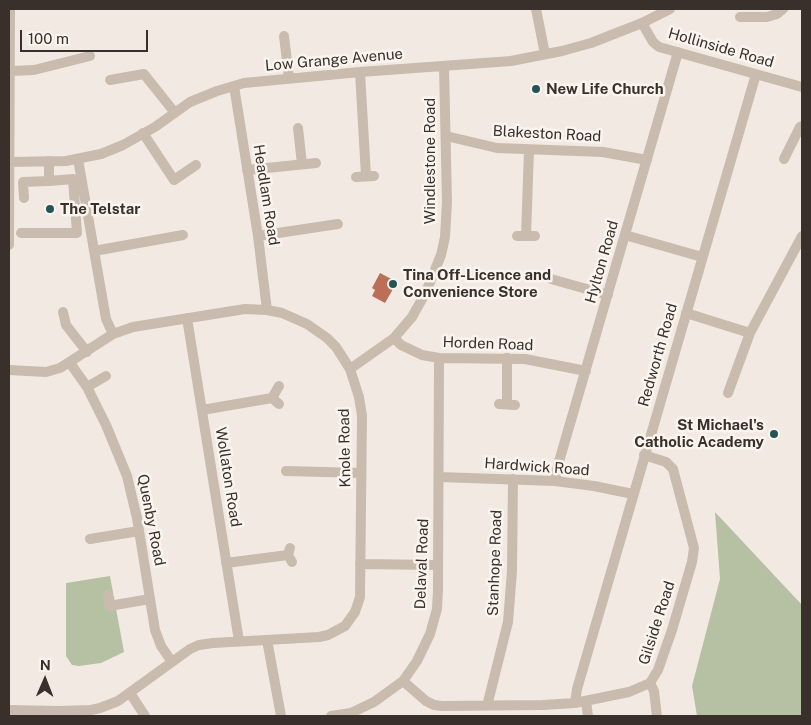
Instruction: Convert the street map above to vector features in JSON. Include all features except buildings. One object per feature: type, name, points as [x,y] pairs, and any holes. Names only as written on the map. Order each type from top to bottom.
[{"type":"street","points":[[9,245],[10,9]]},
{"type":"street","points":[[536,9],[545,54]]},
{"type":"street","name":"Low Grange Avenue","points":[[9,162],[78,159],[100,154],[123,145],[190,102],[234,86],[256,81],[288,78],[511,61],[592,43],[642,23],[670,9]]},
{"type":"street","points":[[740,17],[767,17],[777,14],[783,9]]},
{"type":"street","name":"Hollinside Road","points":[[642,23],[653,42],[659,47],[802,87]]},
{"type":"street","points":[[284,36],[288,78]]},
{"type":"street","name":"Hylton Road","points":[[555,480],[678,52]]},
{"type":"street","points":[[10,71],[34,70],[90,56]]},
{"type":"street","name":"Windlestone Road","points":[[350,369],[394,338],[412,318],[441,255],[447,220],[444,66]]},
{"type":"street","points":[[360,72],[366,176]]},
{"type":"street","points":[[110,80],[144,74],[175,113]]},
{"type":"street","name":"Redworth Road","points":[[575,703],[577,689],[644,455],[756,74]]},
{"type":"street","name":"Headlam Road","points":[[234,86],[258,236],[267,310]]},
{"type":"street","points":[[784,159],[802,126]]},
{"type":"street","points":[[298,128],[302,164]]},
{"type":"street","points":[[143,133],[174,180],[196,165]]},
{"type":"street","name":"Blakeston Road","points":[[446,136],[487,147],[604,152],[647,160]]},
{"type":"street","points":[[526,236],[529,150]]},
{"type":"street","points":[[78,159],[106,319],[113,334]]},
{"type":"street","points":[[49,161],[49,181]]},
{"type":"street","points":[[247,170],[316,163]]},
{"type":"street","points":[[21,233],[77,233],[73,179],[23,182],[24,198]]},
{"type":"street","points":[[258,236],[340,224]]},
{"type":"street","points":[[94,250],[183,235]]},
{"type":"street","points":[[625,235],[702,257]]},
{"type":"street","points":[[728,396],[750,333],[802,236]]},
{"type":"street","points":[[551,281],[608,295]]},
{"type":"street","name":"Knole Road","points":[[9,370],[46,372],[60,368],[113,334],[133,327],[245,309],[267,310],[282,313],[317,330],[336,347],[350,369],[359,397],[362,416],[358,604],[355,612],[344,626],[328,635],[199,645],[130,693],[92,713],[9,710]]},
{"type":"street","points":[[63,312],[66,325],[87,352]]},
{"type":"street","points":[[686,314],[750,333]]},
{"type":"street","name":"Wollaton Road","points":[[187,318],[239,641]]},
{"type":"street","name":"Horden Road","points":[[394,338],[401,345],[422,355],[440,358],[507,358],[542,362],[586,371]]},
{"type":"street","name":"Delaval Road","points":[[331,716],[350,712],[374,702],[403,681],[417,661],[430,634],[436,608],[440,358]]},
{"type":"street","points":[[507,358],[507,404]]},
{"type":"street","name":"Quenby Road","points":[[70,363],[87,387],[120,457],[134,500],[157,636],[161,646],[172,662]]},
{"type":"street","points":[[87,387],[106,376]]},
{"type":"street","points":[[202,410],[276,401],[279,386]]},
{"type":"street","name":"Gilside Road","points":[[403,681],[426,701],[434,705],[474,711],[488,706],[575,703],[629,692],[650,683],[658,670],[672,630],[692,562],[694,548],[673,469],[666,462],[644,455]]},
{"type":"street","points":[[286,471],[361,473]]},
{"type":"street","name":"Hardwick Road","points":[[439,477],[555,480],[633,494]]},
{"type":"street","name":"Stanhope Road","points":[[488,706],[508,622],[512,571],[513,479]]},
{"type":"street","points":[[90,538],[140,531]]},
{"type":"street","points":[[226,563],[290,555]]},
{"type":"street","points":[[360,564],[437,565]]},
{"type":"street","points":[[108,595],[109,606],[150,599]]},
{"type":"street","points":[[267,640],[281,716]]},
{"type":"street","points":[[650,683],[654,691],[657,716]]},
{"type":"street","points":[[130,693],[145,716]]},
{"type":"street","points":[[586,701],[588,716]]},
{"type":"green space","points":[[715,512],[802,605],[802,716],[697,716],[692,686],[720,579]]},
{"type":"green space","points":[[110,576],[124,652],[101,663],[72,665],[66,656],[66,583]]},
{"type":"place","name":"New Life Church","points":[[536,89]]},
{"type":"place","name":"The Telstar","points":[[50,209]]},
{"type":"place","name":"Tina Off-Licence and Convenience Store","points":[[393,284]]},
{"type":"place","name":"St Michael's Catholic Academy","points":[[774,434]]}]
